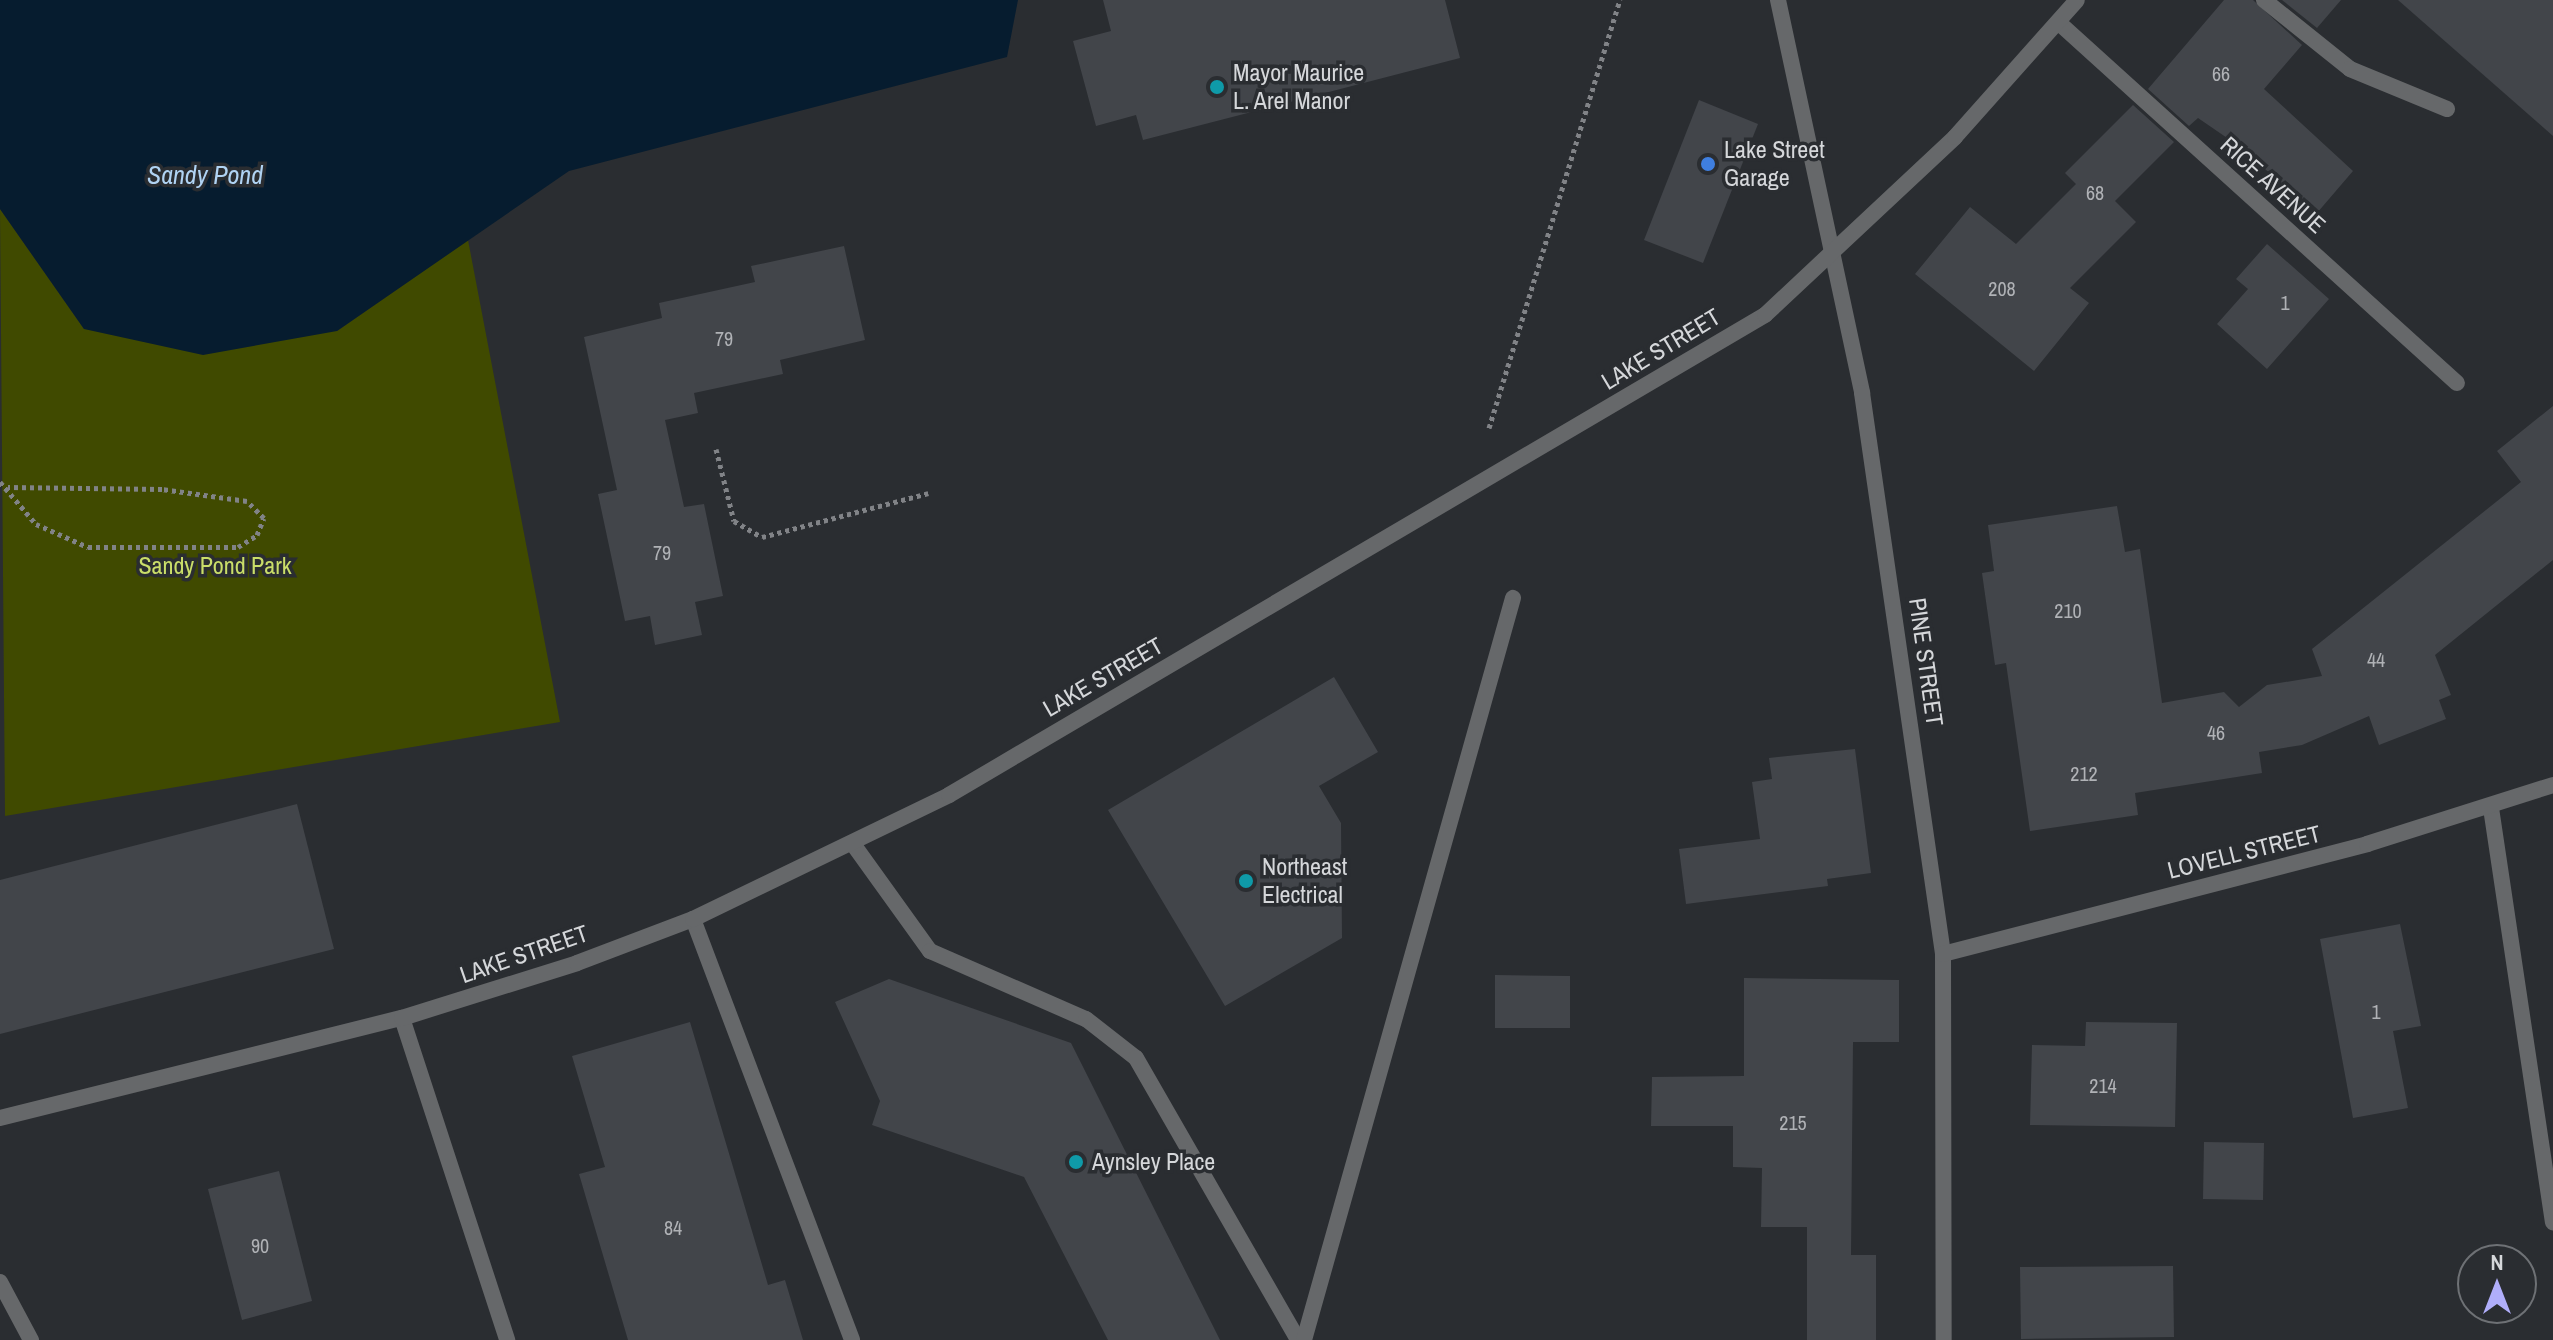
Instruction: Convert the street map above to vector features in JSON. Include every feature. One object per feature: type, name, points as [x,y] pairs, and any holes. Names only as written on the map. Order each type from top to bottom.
[{"type":"street","name":"PINE STREET","points":[[1778,0],[1828,260],[1862,393],[1943,954],[1944,1340]]},
{"type":"street","name":"LAKE STREET","points":[[0,1118],[402,1018],[693,919],[853,844],[1030,749],[1738,331],[1828,260],[1955,137],[2077,0]]},
{"type":"street","points":[[2264,0],[2350,69],[2447,109]]},
{"type":"street","name":"RICE AVENUE","points":[[2058,22],[2457,383]]},
{"type":"street","points":[[1301,1340],[1513,598]]},
{"type":"street","name":"LOVELL STREET","points":[[1943,954],[2491,808],[2553,785]]},
{"type":"street","points":[[2491,808],[2553,1222]]},
{"type":"street","points":[[853,844],[930,951],[1086,1019],[1136,1058],[1301,1340]]},
{"type":"street","points":[[693,919],[852,1340]]},
{"type":"street","points":[[402,1018],[507,1340]]},
{"type":"street","points":[[0,1282],[31,1340]]},
{"type":"path","points":[[1489,428],[1620,0]]},
{"type":"path","points":[[716,449],[734,521],[762,537],[928,493]]},
{"type":"path","points":[[0,482],[8,487],[36,524],[88,547],[238,547],[257,535],[264,518],[247,501],[162,489],[8,487]]},
{"type":"green space","name":"Sandy Pond Park","points":[[0,209],[84,329],[337,331],[468,240],[560,722],[5,816]]},
{"type":"water","name":"Sandy Pond","points":[[0,0],[1018,0],[1007,57],[569,171],[337,331],[203,355],[84,329],[0,209]]},
{"type":"building","name":"Mayor Maurice L. Arel Manor","points":[[1103,0],[1445,0],[1460,58],[1143,140],[1136,115],[1096,126],[1073,41],[1111,31]]},
{"type":"building","points":[[2224,0],[2253,0],[2302,45],[2264,89],[2353,171],[2317,213],[2233,142],[2198,118],[2189,126],[2148,89]]},
{"type":"building","points":[[2282,0],[2341,0],[2317,28]]},
{"type":"building","points":[[2398,0],[2553,0],[2553,136]]},
{"type":"building","name":"Lake Street Garage","points":[[1699,100],[1758,124],[1703,263],[1644,240]]},
{"type":"building","points":[[2133,105],[2174,142],[2115,201],[2136,222],[2070,288],[2089,303],[2034,371],[1915,274],[1970,207],[2016,244],[2076,184],[2065,173]]},
{"type":"building","points":[[2267,244],[2329,299],[2267,369],[2217,324],[2248,289],[2236,279]]},
{"type":"building","points":[[844,246],[865,340],[780,360],[783,374],[694,393],[698,413],[665,420],[684,507],[704,504],[723,596],[695,602],[702,635],[655,645],[650,616],[625,621],[598,494],[617,490],[584,337],[662,318],[659,303],[755,282],[751,266]]},
{"type":"building","points":[[2553,406],[2553,560],[2435,655],[2451,695],[2439,700],[2446,719],[2379,745],[2369,716],[2302,745],[2259,752],[2262,773],[2135,793],[2138,815],[2030,831],[2006,663],[1995,665],[1982,573],[1994,571],[1988,525],[2117,506],[2125,552],[2140,549],[2162,703],[2224,692],[2239,707],[2267,685],[2322,676],[2312,649],[2521,482],[2497,451]]},
{"type":"building","name":"Northeast Electrical","points":[[1334,677],[1378,752],[1319,786],[1341,823],[1342,938],[1225,1006],[1108,810]]},
{"type":"building","points":[[1855,749],[1871,873],[1827,879],[1828,886],[1686,904],[1679,849],[1760,839],[1752,782],[1772,779],[1769,758]]},
{"type":"building","points":[[297,804],[334,949],[0,1034],[0,880]]},
{"type":"building","points":[[2400,924],[2421,1026],[2393,1031],[2408,1108],[2353,1118],[2320,939]]},
{"type":"building","points":[[1495,975],[1570,976],[1570,1028],[1495,1028]]},
{"type":"building","points":[[1744,978],[1899,980],[1899,1042],[1853,1042],[1851,1255],[1876,1255],[1876,1340],[1807,1340],[1807,1227],[1761,1227],[1762,1168],[1733,1167],[1733,1126],[1651,1126],[1652,1077],[1744,1076]]},
{"type":"building","name":"Aynsley Place","points":[[889,979],[1071,1043],[1220,1340],[1108,1340],[1024,1177],[872,1125],[880,1101],[835,1002]]},
{"type":"building","points":[[690,1022],[768,1285],[785,1280],[803,1340],[628,1340],[579,1174],[605,1167],[572,1056]]},
{"type":"building","points":[[2086,1022],[2177,1023],[2175,1127],[2030,1125],[2032,1045],[2085,1046]]},
{"type":"building","points":[[2204,1142],[2264,1143],[2263,1200],[2203,1199]]},
{"type":"building","points":[[279,1171],[312,1301],[242,1320],[208,1189]]},
{"type":"building","points":[[2173,1266],[2174,1337],[2021,1339],[2020,1267]]},
{"type":"place","name":"Mayor Maurice L. Arel Manor","points":[[1217,87]]},
{"type":"place","name":"Lake Street Garage","points":[[1708,164]]},
{"type":"place","name":"Northeast Electrical","points":[[1246,881]]},
{"type":"place","name":"Aynsley Place","points":[[1076,1162]]}]
